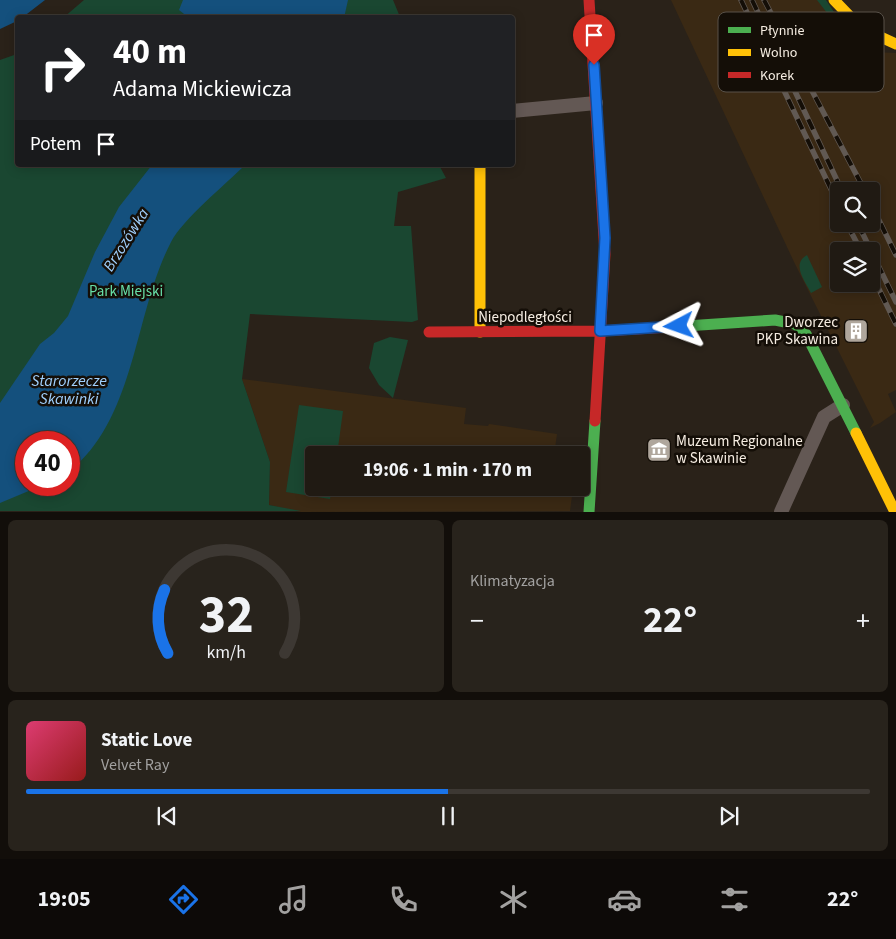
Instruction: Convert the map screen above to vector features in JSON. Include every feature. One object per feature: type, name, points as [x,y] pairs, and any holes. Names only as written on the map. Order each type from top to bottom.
[{"type":"street","points":[[589,0],[605,238],[589,512]]},
{"type":"street","points":[[834,0],[845,12]]},
{"type":"street","points":[[884,40],[896,44]]},
{"type":"street","points":[[515,111],[596,103]]},
{"type":"street","points":[[480,167],[480,332]]},
{"type":"street","name":"Niepodległości","points":[[429,332],[600,331],[775,320],[790,322],[806,334],[895,512]]},
{"type":"street","points":[[781,512],[824,417],[843,405]]},
{"type":"shaded area","points":[[671,0],[819,0],[829,12],[718,12],[718,92],[884,92],[884,52],[896,53],[896,390],[888,394],[896,412],[870,428],[874,422],[795,264]]},
{"type":"shaded area","points":[[242,379],[466,408],[464,424],[488,426],[489,424],[557,434],[555,446],[305,446],[305,496],[572,496],[570,511],[301,512],[269,505],[270,462]]},
{"type":"green space","points":[[84,0],[393,0],[399,15],[66,15]]},
{"type":"green space","points":[[817,0],[826,0],[834,12],[826,12]]},
{"type":"green space","name":"Park Miejski","points":[[15,55],[15,167],[440,167],[446,178],[398,192],[394,226],[411,226],[418,320],[412,322],[250,314],[242,379],[270,462],[269,505],[301,511],[0,511],[0,60]]},
{"type":"green space","points":[[807,255],[822,287],[811,293],[800,268],[802,259]]},
{"type":"green space","points":[[390,337],[408,340],[393,398],[379,385],[369,368],[374,343]]},
{"type":"green space","points":[[299,405],[343,411],[338,446],[305,446],[305,495],[286,492]]},
{"type":"green space","points":[[311,496],[331,496],[330,499]]},
{"type":"water","points":[[0,0],[45,0],[26,15],[15,15],[15,22],[0,29]]},
{"type":"water","points":[[183,0],[348,0],[345,15],[185,15],[179,10]]},
{"type":"water","name":"Starorzecze Skawinki","points":[[150,167],[243,167],[185,223],[171,242],[158,271],[121,394],[108,423],[91,449],[80,460],[80,431],[15,431],[15,496],[17,496],[0,503],[0,403],[40,344],[54,333],[68,316],[95,252],[119,207]]},
{"type":"railway","points":[[741,0],[747,12]]},
{"type":"railway","points":[[752,0],[758,12]]},
{"type":"railway","points":[[764,0],[770,12]]},
{"type":"railway","points":[[785,92],[830,187]]},
{"type":"railway","points":[[795,92],[838,182]]},
{"type":"railway","points":[[813,92],[860,182]]},
{"type":"railway","points":[[880,222],[896,255]]},
{"type":"railway","points":[[851,232],[856,242]]},
{"type":"railway","points":[[862,232],[896,302]]},
{"type":"railway","points":[[880,291],[896,324]]},
{"type":"traffic: fast","points":[[671,327],[775,320],[795,324],[806,334],[856,433]]},
{"type":"traffic: fast","points":[[589,512],[595,421]]},
{"type":"traffic: slow","points":[[834,0],[846,12]]},
{"type":"traffic: slow","points":[[884,39],[896,44]]},
{"type":"traffic: slow","points":[[480,167],[480,332]]},
{"type":"traffic: slow","points":[[856,433],[895,512]]},
{"type":"traffic: jam","points":[[589,0],[605,254],[595,421]]},
{"type":"traffic: jam","points":[[429,332],[601,331],[671,327]]},
{"type":"place","name":"Dworzec PKP Skawina","points":[[856,331]]},
{"type":"place","name":"Muzeum Regionalne w Skawinie","points":[[659,450]]},
{"type":"route","points":[[594,65],[605,238],[600,331],[679,326]]},
{"type":"water label","name":"Brzozówka","points":[[126,240]]}]
